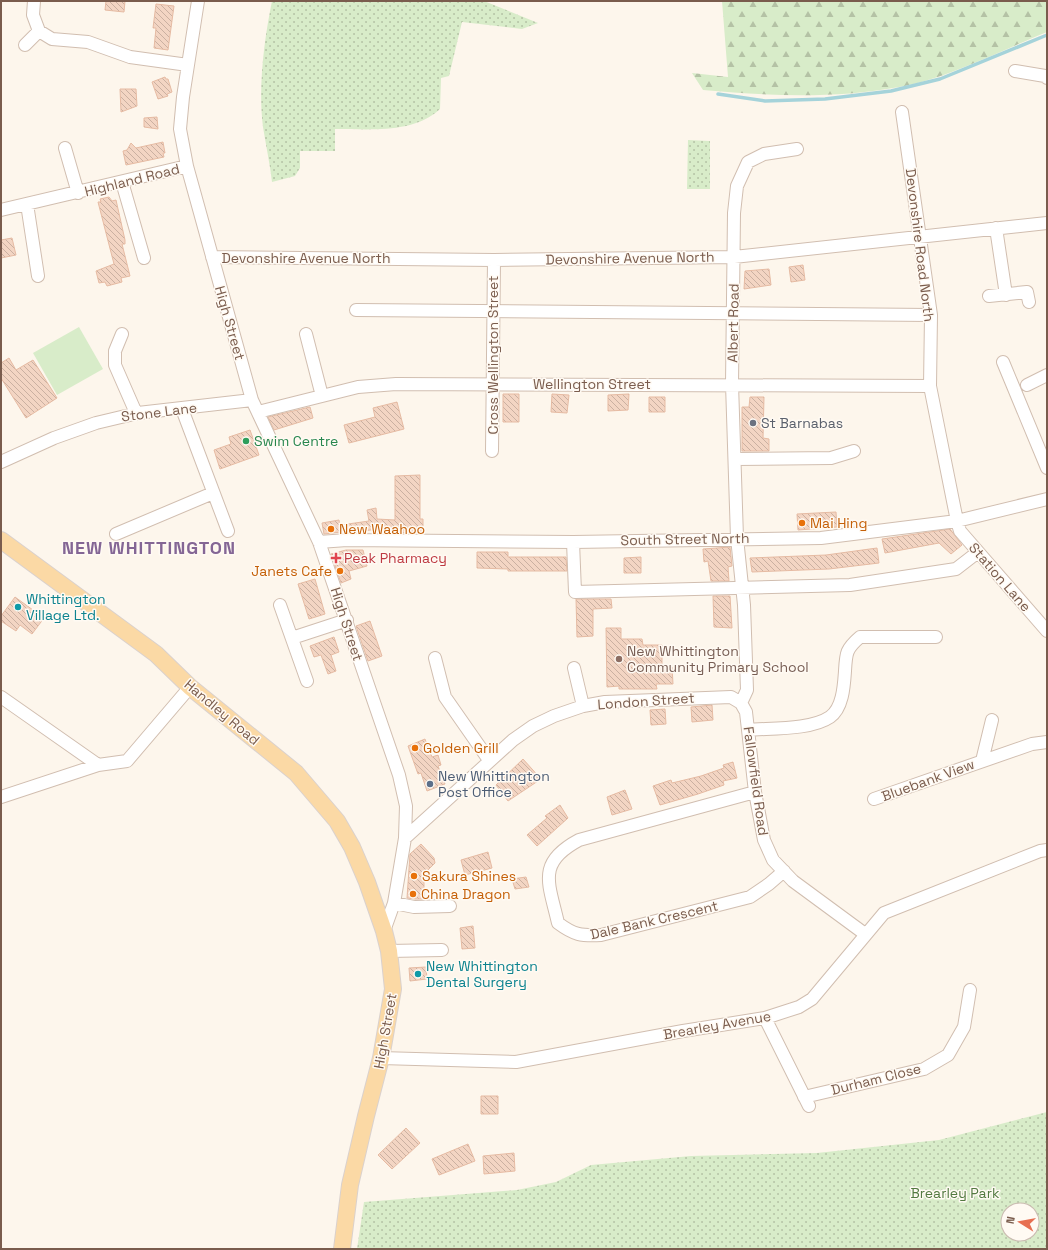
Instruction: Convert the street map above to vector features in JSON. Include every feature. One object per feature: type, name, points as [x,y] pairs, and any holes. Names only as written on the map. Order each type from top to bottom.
[{"type":"main road","name":"Handley Road","points":[[1,540],[156,654],[190,687],[296,773],[336,821],[352,847],[367,882],[384,932]]},
{"type":"main road","name":"High Street","points":[[342,1249],[350,1185],[381,1058],[393,989],[389,952],[384,932]]},
{"type":"street","points":[[34,1],[33,15],[39,31],[52,39],[88,42],[130,57],[188,65]]},
{"type":"street","name":"High Street","points":[[197,6],[180,129],[187,166],[252,400],[319,542],[399,775],[406,806],[405,838],[394,903],[384,932]]},
{"type":"street","points":[[25,45],[39,31]]},
{"type":"street","points":[[1015,71],[1045,76],[1047,78]]},
{"type":"street","name":"Devonshire Road North","points":[[902,112],[931,315],[930,386],[957,521]]},
{"type":"street","name":"Highland Road","points":[[65,148],[78,193]]},
{"type":"street","name":"Albert Road","points":[[740,703],[747,690],[743,589],[737,538],[732,384],[734,213],[737,186],[748,162],[764,154],[797,149]]},
{"type":"street","name":"Highland Road","points":[[1,210],[187,166]]},
{"type":"street","points":[[122,182],[144,258]]},
{"type":"street","points":[[27,204],[38,276]]},
{"type":"street","name":"Devonshire Avenue North","points":[[212,257],[494,260],[734,257],[1047,222]]},
{"type":"street","points":[[996,228],[1006,295]]},
{"type":"street","name":"Cross Wellington Street","points":[[492,451],[494,260]]},
{"type":"street","points":[[989,296],[1027,292],[1029,302]]},
{"type":"street","points":[[356,310],[931,315]]},
{"type":"street","points":[[122,334],[115,351],[115,365],[136,413]]},
{"type":"street","points":[[306,334],[322,396]]},
{"type":"street","points":[[1003,362],[1047,468]]},
{"type":"street","points":[[1027,386],[1047,375]]},
{"type":"street","name":"Wellington Street","points":[[258,412],[358,387],[396,384],[732,384],[930,386]]},
{"type":"street","name":"Stone Lane","points":[[1,462],[54,438],[96,422],[136,413],[252,400]]},
{"type":"street","points":[[182,409],[228,532]]},
{"type":"street","points":[[735,459],[831,458],[854,450]]},
{"type":"street","points":[[116,534],[213,493]]},
{"type":"street","name":"South Street North","points":[[319,542],[348,540],[574,542],[737,538],[821,538],[957,521],[1047,500]]},
{"type":"street","name":"Station Lane","points":[[957,521],[960,531],[1047,632]]},
{"type":"street","points":[[574,542],[575,592],[743,589],[850,585],[956,569],[978,552]]},
{"type":"street","points":[[280,605],[308,681]]},
{"type":"street","points":[[292,638],[347,620]]},
{"type":"street","points":[[748,730],[814,724],[831,716],[840,703],[844,686],[849,646],[860,637],[936,637]]},
{"type":"street","points":[[435,658],[445,697],[489,760]]},
{"type":"street","points":[[574,668],[583,706]]},
{"type":"street","points":[[1,798],[98,766],[126,761],[190,687]]},
{"type":"street","points":[[1,697],[98,766]]},
{"type":"street","name":"London Street","points":[[405,838],[489,760],[533,726],[554,716],[583,706],[604,702],[731,697],[740,703]]},
{"type":"street","name":"Fallowfield Road","points":[[740,703],[746,712],[755,792],[764,840],[773,860],[793,881],[865,934]]},
{"type":"street","name":"Bluebank View","points":[[982,761],[992,720]]},
{"type":"street","name":"Bluebank View","points":[[874,799],[1032,744],[1047,742]]},
{"type":"street","name":"Dale Bank Crescent","points":[[755,792],[579,840],[563,848],[551,863],[548,881],[558,923],[570,932],[582,936],[600,935],[750,897],[770,884],[784,871]]},
{"type":"street","name":"Brearley Avenue","points":[[381,1058],[516,1062],[683,1031],[765,1018],[799,1007],[812,999],[884,913],[970,878],[1040,851],[1047,850]]},
{"type":"street","points":[[394,903],[414,907],[450,906]]},
{"type":"street","points":[[389,952],[442,950]]},
{"type":"street","name":"Durham Close","points":[[765,1018],[807,1102],[924,1068],[948,1054],[964,1027],[970,990]]},
{"type":"green space","points":[[272,1],[484,1],[538,23],[522,29],[462,22],[449,76],[441,78],[440,109],[417,123],[404,126],[376,129],[335,129],[335,151],[300,151],[300,168],[295,176],[272,182],[263,127],[261,96],[264,48]]},
{"type":"green space","points":[[722,1],[1047,1],[1047,32],[955,71],[936,78],[899,87],[875,91],[826,95],[752,94],[703,90],[692,73],[728,77]]},
{"type":"green space","points":[[688,140],[710,141],[710,189],[687,189]]},
{"type":"green space","points":[[79,327],[103,369],[57,395],[33,353]]},
{"type":"green space","name":"Brearley Park","points":[[1047,1112],[1047,1249],[357,1249],[364,1202],[517,1190],[556,1182],[591,1165],[691,1156],[817,1153],[939,1140]]},
{"type":"building","points":[[106,1],[125,1],[124,12],[105,10]]},
{"type":"building","points":[[156,4],[174,6],[168,50],[154,48],[156,28],[153,28]]},
{"type":"building","points":[[165,77],[168,79],[172,92],[167,94],[168,96],[158,99],[152,82]]},
{"type":"building","points":[[120,89],[136,89],[137,106],[121,112]]},
{"type":"building","points":[[157,117],[158,129],[144,127],[144,118]]},
{"type":"building","points":[[163,142],[165,153],[163,153],[164,157],[126,165],[123,151],[127,150],[131,143],[136,148]]},
{"type":"building","points":[[109,197],[112,201],[116,200],[125,240],[125,244],[122,244],[130,276],[121,278],[122,282],[107,286],[105,282],[99,283],[96,271],[114,264],[98,202],[101,202],[100,199]]},
{"type":"building","points":[[12,238],[16,255],[1,258],[1,240]]},
{"type":"building","points":[[803,265],[805,280],[791,282],[789,267]]},
{"type":"building","points":[[769,269],[771,285],[744,289],[745,271]]},
{"type":"building","points":[[9,358],[16,370],[33,360],[57,398],[26,418],[1,378],[1,363]]},
{"type":"building","points":[[503,394],[519,394],[519,422],[503,422]]},
{"type":"building","points":[[552,394],[569,395],[567,413],[551,412]]},
{"type":"building","points":[[629,394],[628,410],[608,411],[608,395]]},
{"type":"building","points":[[649,397],[665,397],[665,412],[649,412]]},
{"type":"building","name":"St Barnabas","points":[[750,397],[764,397],[763,438],[769,439],[769,451],[742,451],[742,407],[749,407]]},
{"type":"building","points":[[397,402],[404,429],[349,443],[344,425],[375,417],[373,408]]},
{"type":"building","points":[[310,407],[313,418],[274,430],[268,417]]},
{"type":"building","points":[[250,430],[259,455],[220,469],[214,450],[231,444],[229,437]]},
{"type":"building","points":[[420,475],[420,519],[423,519],[423,532],[391,533],[390,528],[341,533],[341,525],[369,521],[367,510],[376,508],[377,519],[395,520],[395,476]]},
{"type":"building","points":[[836,512],[837,527],[798,530],[797,514]]},
{"type":"building","points":[[339,520],[341,532],[324,534],[322,523]]},
{"type":"building","points":[[950,529],[962,545],[951,554],[939,543],[885,553],[882,539]]},
{"type":"building","points":[[730,547],[732,566],[728,567],[729,581],[711,581],[708,561],[704,562],[703,549]]},
{"type":"building","points":[[877,548],[879,563],[829,569],[752,572],[750,558],[826,555]]},
{"type":"building","points":[[346,550],[363,550],[367,566],[349,571],[351,579],[341,583],[331,554]]},
{"type":"building","points":[[477,552],[508,552],[508,557],[566,557],[567,571],[508,571],[508,569],[477,568]]},
{"type":"building","points":[[641,557],[641,573],[624,573],[624,558]]},
{"type":"building","points":[[315,579],[325,614],[309,619],[298,584]]},
{"type":"building","points":[[713,596],[730,596],[732,628],[714,627]]},
{"type":"building","name":"Whittington Village Ltd.","points":[[15,597],[44,618],[32,634],[20,625],[16,631],[1,621],[1,616]]},
{"type":"building","points":[[576,599],[611,599],[612,608],[593,609],[593,636],[577,637]]},
{"type":"building","points":[[370,621],[382,656],[368,661],[356,626]]},
{"type":"building","points":[[606,628],[621,628],[621,639],[642,639],[643,645],[662,645],[662,667],[672,667],[673,684],[656,684],[657,689],[619,689],[619,686],[607,687]]},
{"type":"building","points":[[334,637],[339,652],[331,655],[336,671],[328,674],[321,655],[314,657],[310,646]]},
{"type":"building","points":[[712,705],[713,720],[692,722],[691,707]]},
{"type":"building","points":[[665,709],[666,724],[651,725],[650,710]]},
{"type":"building","points":[[425,739],[432,757],[438,755],[441,765],[438,766],[445,784],[427,791],[421,773],[418,774],[408,746]]},
{"type":"building","points":[[523,759],[541,779],[508,801],[496,785]]},
{"type":"building","points":[[733,762],[737,778],[723,781],[724,785],[660,805],[653,786],[671,780],[672,783],[701,776],[724,768],[723,765]]},
{"type":"building","points":[[625,790],[632,809],[612,815],[607,797]]},
{"type":"building","points":[[560,805],[568,818],[537,846],[527,835],[547,818],[545,816]]},
{"type":"building","points":[[421,844],[434,858],[435,863],[424,874],[424,899],[407,898],[410,854]]},
{"type":"building","points":[[488,852],[492,868],[465,875],[461,860]]},
{"type":"building","points":[[526,877],[529,887],[515,889],[512,879]]},
{"type":"building","points":[[473,926],[475,948],[462,949],[460,928]]},
{"type":"building","name":"New Whittington Dental Surgery","points":[[426,967],[427,979],[410,981],[409,968]]},
{"type":"building","points":[[481,1096],[498,1096],[498,1114],[481,1114]]},
{"type":"building","points":[[406,1128],[420,1143],[392,1169],[378,1155]]},
{"type":"building","points":[[468,1144],[475,1161],[439,1175],[432,1159]]},
{"type":"building","points":[[514,1153],[515,1171],[484,1174],[483,1156]]},
{"type":"waterway","points":[[718,94],[765,101],[825,99],[891,91],[940,79],[1047,35]]},
{"type":"place","name":"St Barnabas","points":[[753,423]]},
{"type":"place","name":"Swim Centre","points":[[246,441]]},
{"type":"place","name":"Mai Hing","points":[[802,523]]},
{"type":"place","name":"New Waahoo","points":[[331,529]]},
{"type":"place","name":"Peak Pharmacy","points":[[336,558]]},
{"type":"place","name":"Janets Cafe","points":[[340,571]]},
{"type":"place","name":"Whittington Village Ltd.","points":[[18,607]]},
{"type":"place","name":"New Whittington Community Primary School","points":[[619,659]]},
{"type":"place","name":"Golden Grill","points":[[415,748]]},
{"type":"place","name":"New Whittington Post Office","points":[[430,784]]},
{"type":"place","name":"Sakura Shines","points":[[414,876]]},
{"type":"place","name":"China Dragon","points":[[413,894]]},
{"type":"place","name":"New Whittington Dental Surgery","points":[[418,974]]},
{"type":"district","name":"NEW WHITTINGTON","points":[[149,548]]}]
